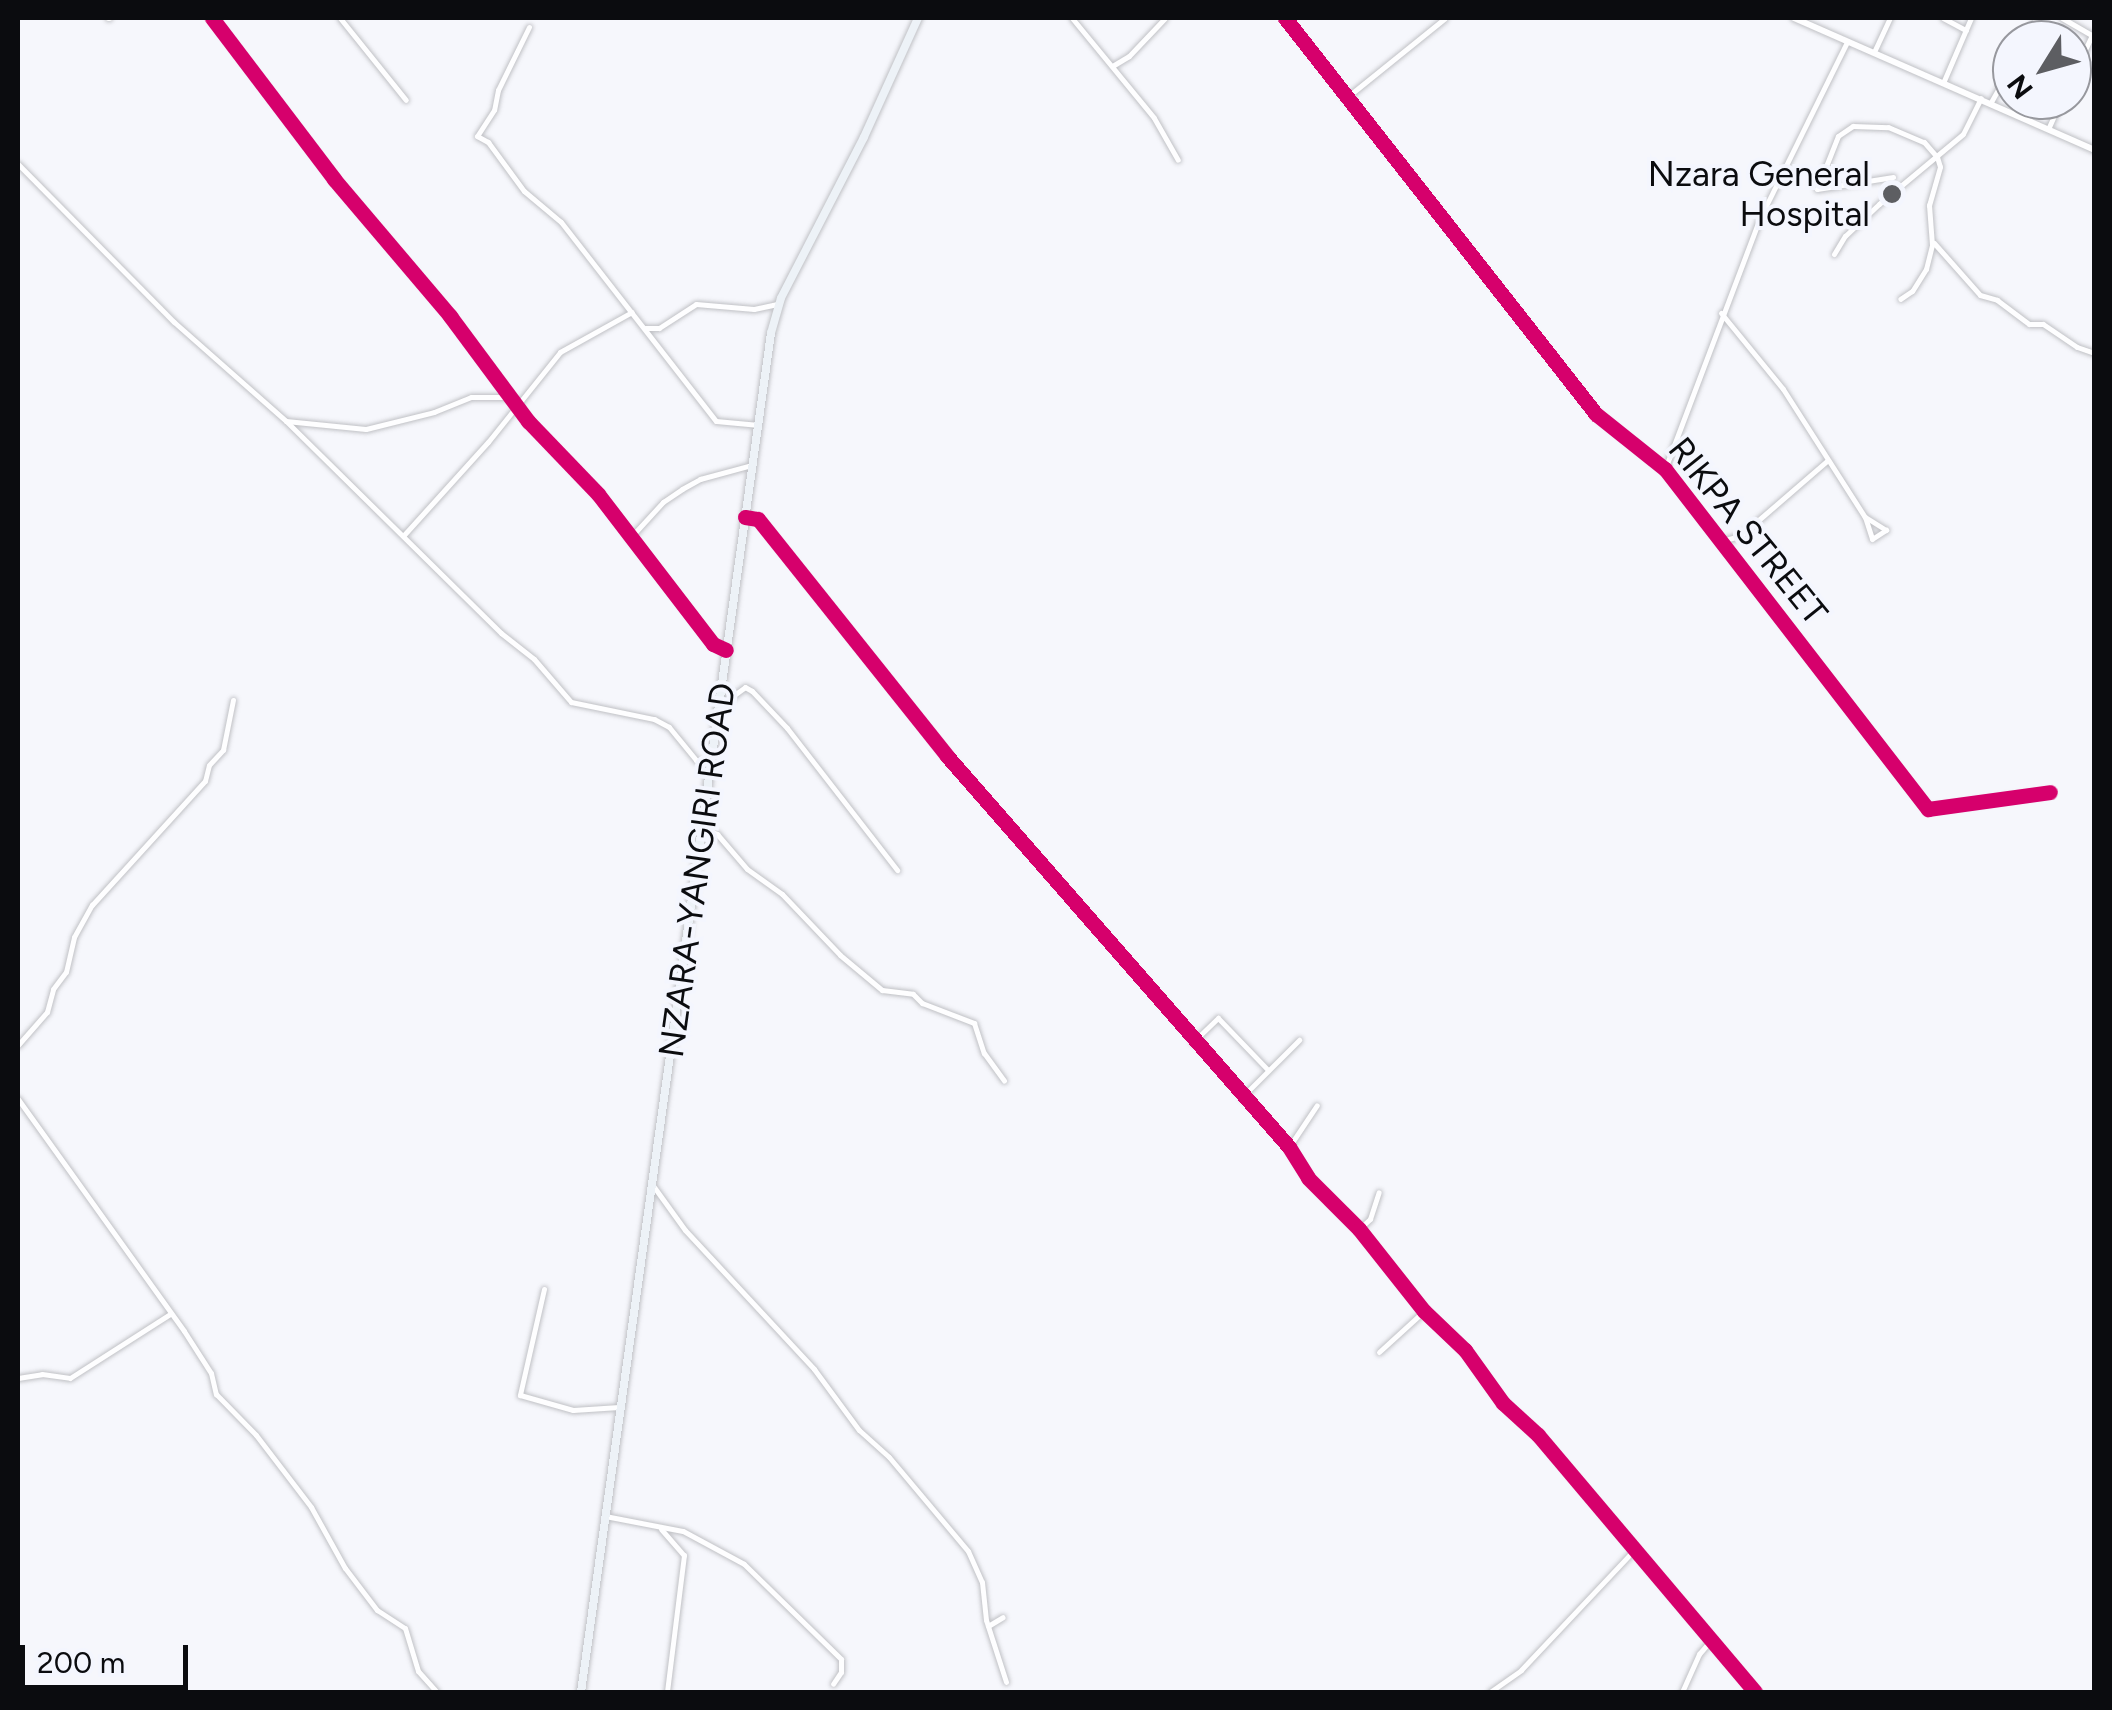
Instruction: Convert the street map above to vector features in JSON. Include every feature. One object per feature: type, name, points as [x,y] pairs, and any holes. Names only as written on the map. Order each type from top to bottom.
[{"type":"main road","name":"NZARA-YANGIRI ROAD","points":[[581,1692],[778,304],[864,137],[918,18]]},
{"type":"street","points":[[212,18],[334,179],[450,316],[515,404],[598,494],[708,639],[726,650]]},
{"type":"street","points":[[340,18],[406,100]]},
{"type":"street","points":[[1072,18],[1114,65],[1178,160]]},
{"type":"street","points":[[1114,65],[1129,56],[1165,18]]},
{"type":"street","name":"RIKPA STREET","points":[[1286,18],[1506,294],[1596,414],[1665,469],[1928,809],[2050,792]]},
{"type":"street","points":[[1346,98],[1445,18]]},
{"type":"street","points":[[1794,18],[1992,102]]},
{"type":"street","points":[[1874,52],[1890,18]]},
{"type":"street","points":[[1943,18],[1966,30]]},
{"type":"street","points":[[1943,83],[1971,18]]},
{"type":"street","points":[[2062,18],[2093,36]]},
{"type":"street","points":[[529,27],[498,90],[494,110],[477,136],[488,142],[524,191],[561,222],[716,421],[759,425]]},
{"type":"street","points":[[1665,469],[1721,313],[1760,220],[1847,42]]},
{"type":"street","points":[[1834,254],[1867,215],[1962,134],[1982,98]]},
{"type":"street","points":[[2031,120],[2094,150]]},
{"type":"street","points":[[2049,128],[2052,120]]},
{"type":"street","points":[[1893,178],[1816,189],[1838,136],[1854,126],[1888,127],[1924,142],[1937,157],[1940,167],[1928,205],[1932,242],[1926,269],[1912,292],[1900,298]]},
{"type":"street","points":[[18,164],[174,322],[286,420],[501,633],[534,658],[571,702],[654,719],[668,727],[696,760],[711,766]]},
{"type":"street","points":[[1932,242],[1980,295],[1996,300],[2030,324],[2043,324],[2076,348],[2094,352]]},
{"type":"street","points":[[650,337],[696,304],[754,309],[778,304]]},
{"type":"street","points":[[403,536],[488,442],[560,352],[632,312]]},
{"type":"street","points":[[1721,313],[1783,389],[1865,517],[1872,539],[1886,530],[1865,517]]},
{"type":"street","points":[[644,327],[660,328]]},
{"type":"street","points":[[286,420],[366,430],[434,412],[471,397],[510,397]]},
{"type":"street","points":[[1721,541],[1740,536],[1828,460]]},
{"type":"street","points":[[630,538],[662,502],[682,489],[700,479],[752,466]]},
{"type":"street","points":[[745,517],[758,519],[947,756],[1289,1148],[1308,1178],[1359,1229],[1424,1310],[1465,1350],[1503,1403],[1538,1435],[1756,1692]]},
{"type":"street","points":[[719,706],[744,686],[752,690],[787,728],[897,870]]},
{"type":"street","points":[[18,1045],[46,1012],[52,989],[66,972],[74,937],[92,905],[205,781],[209,765],[223,750],[226,712],[232,700]]},
{"type":"street","points":[[702,827],[717,834],[747,869],[782,894],[840,955],[882,990],[913,994],[922,1003],[974,1023],[984,1053],[1004,1081]]},
{"type":"street","points":[[1193,1042],[1218,1018],[1268,1070]]},
{"type":"street","points":[[1242,1097],[1299,1040]]},
{"type":"street","points":[[18,1099],[210,1373],[216,1394],[256,1435],[312,1507],[345,1568],[377,1610],[405,1628],[418,1672],[437,1692]]},
{"type":"street","points":[[1289,1148],[1317,1105]]},
{"type":"street","points":[[652,1185],[685,1230],[814,1369],[859,1430],[889,1457],[968,1552],[982,1582],[988,1626],[1006,1682]]},
{"type":"street","points":[[1359,1229],[1370,1219],[1379,1192]]},
{"type":"street","points":[[544,1288],[520,1395],[573,1410],[620,1407]]},
{"type":"street","points":[[1379,1352],[1424,1310]]},
{"type":"street","points":[[18,1378],[42,1374],[70,1378],[170,1314]]},
{"type":"street","points":[[605,1516],[683,1531],[723,1550],[762,1579],[841,1659],[841,1672],[834,1684]]},
{"type":"street","points":[[659,1526],[684,1556],[666,1692]]},
{"type":"street","points":[[1490,1692],[1520,1670],[1633,1550]]},
{"type":"street","points":[[988,1626],[1003,1617]]},
{"type":"street","points":[[1682,1692],[1698,1654],[1711,1640]]},
{"type":"cycle path","points":[[212,18],[334,179],[450,316],[528,421],[598,494],[713,644],[726,650]]},
{"type":"cycle path","points":[[1285,18],[1596,414],[1665,469],[1928,809],[2050,792]]},
{"type":"cycle path","points":[[745,517],[758,519],[947,756],[1289,1147],[1308,1178],[1359,1229],[1424,1311],[1465,1350],[1503,1403],[1538,1435],[1755,1692]]},
{"type":"place","name":"Nzara General Hospital","points":[[1892,194]]}]
